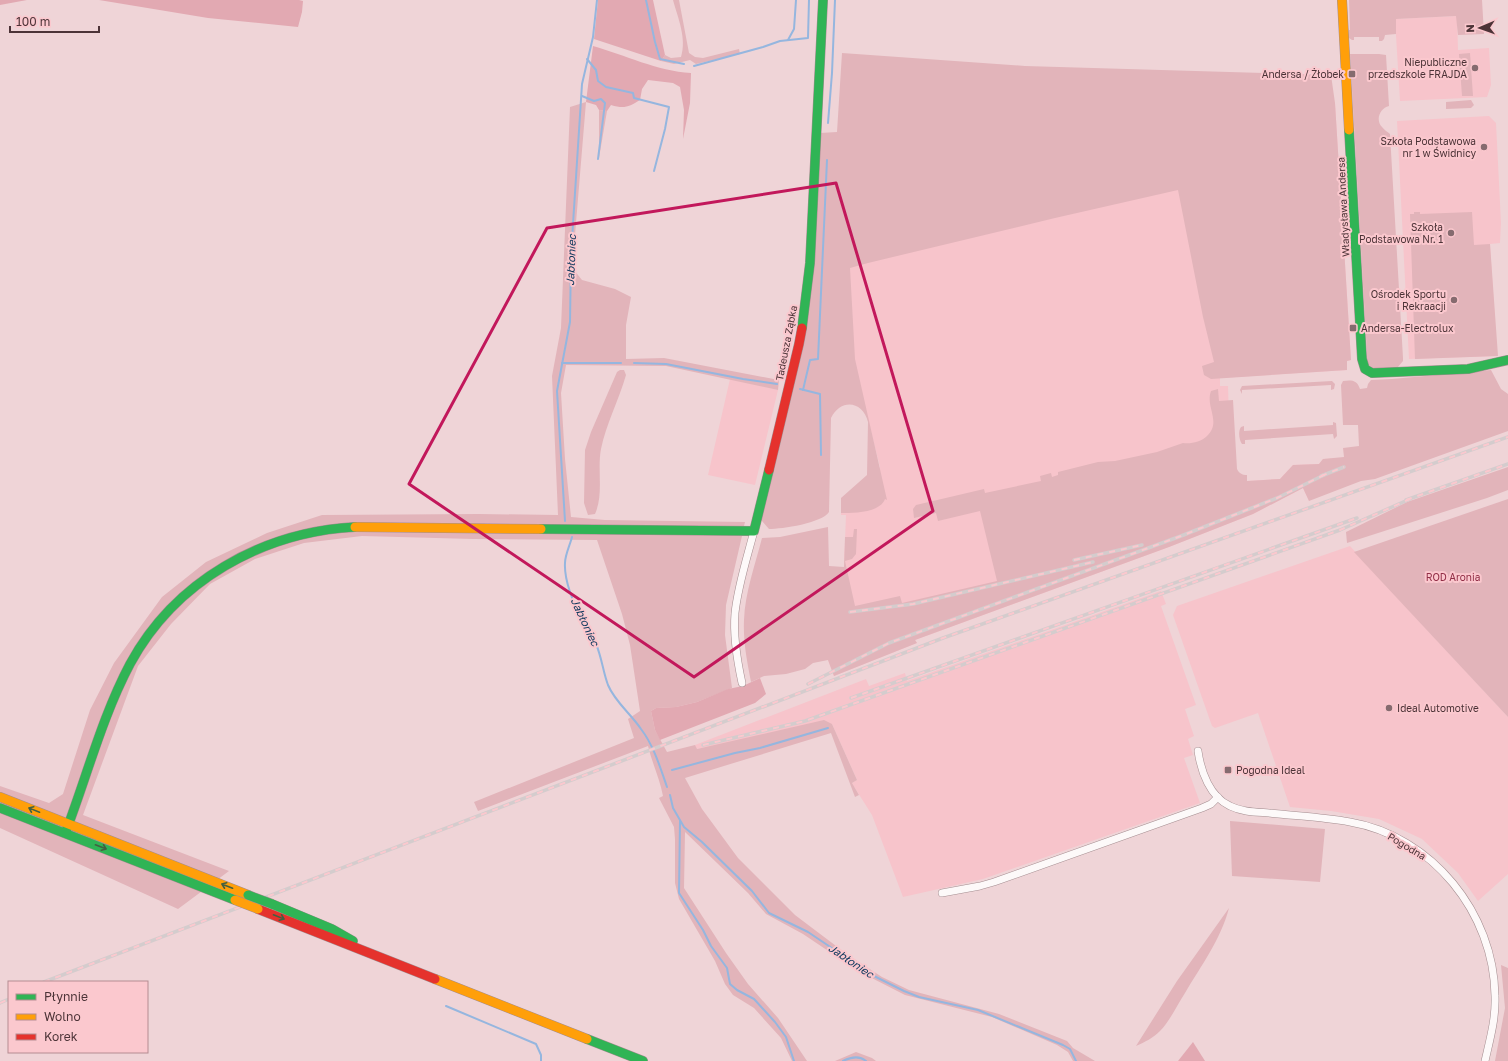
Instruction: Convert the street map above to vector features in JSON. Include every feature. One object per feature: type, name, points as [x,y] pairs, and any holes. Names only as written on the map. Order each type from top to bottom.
[{"type":"street","name":"Tadeusza Ząbka","points":[[742,683],[736,654],[735,613],[738,593],[799,344],[805,307],[810,263],[823,0]]},
{"type":"street","name":"Władysława Andersa","points":[[1342,0],[1362,362],[1369,372],[1468,369],[1508,360]]},
{"type":"street","points":[[67,829],[112,703],[131,662],[143,643],[161,620],[192,588],[229,563],[262,547],[315,531],[362,527],[754,531]]},
{"type":"street","name":"Pogodna","points":[[1198,751],[1206,778],[1212,790],[1218,797],[1230,806],[1248,811],[1351,822],[1376,829],[1396,837],[1412,847],[1433,862],[1449,878],[1471,908],[1488,947],[1492,964],[1496,996],[1495,1012],[1485,1061]]},
{"type":"street","points":[[0,797],[67,829],[235,900],[643,1061]]},
{"type":"street","points":[[942,893],[994,882],[1202,808],[1211,804],[1218,797]]},
{"type":"street","points":[[0,808],[67,829],[272,904],[332,929],[382,958]]},
{"type":"highlighted area","points":[[836,183],[933,511],[694,677],[409,484],[547,228]]},
{"type":"shaded area","points":[[0,0],[27,0],[0,5]]},
{"type":"shaded area","points":[[99,0],[303,1],[298,27],[208,18]]},
{"type":"shaded area","points":[[598,0],[653,0],[665,55],[661,61],[594,39]]},
{"type":"shaded area","points":[[1457,16],[1458,50],[1489,48],[1491,85],[1487,97],[1400,101],[1395,19]]},
{"type":"shaded area","points":[[593,46],[653,66],[678,72],[691,73],[690,103],[683,139],[684,110],[680,87],[673,83],[648,80],[642,89],[640,100],[626,107],[611,105],[607,111],[599,110],[596,105],[586,102]]},
{"type":"shaded area","points":[[1335,103],[1351,360],[1347,361],[1347,370],[1220,378],[1220,386],[1228,386],[1231,482],[1280,479],[1293,465],[1319,464],[1323,459],[1344,458],[1309,501],[1303,488],[1253,514],[1169,547],[915,640],[917,643],[834,676],[828,660],[844,566],[846,515],[841,515],[841,498],[848,496],[880,467],[862,396],[832,395],[846,213]]},
{"type":"shaded area","name":"Szkoła Podstawowa Nr. 1","points":[[1489,116],[1496,123],[1501,223],[1500,243],[1490,244],[1497,356],[1409,359],[1397,121]]},
{"type":"shaded area","points":[[730,379],[778,390],[755,485],[708,475]]},
{"type":"shaded area","name":"Ideal Automotive","points":[[1350,546],[1508,717],[1508,874],[1478,901],[1458,873],[1422,839],[1379,819],[1331,811],[1290,807],[1258,713],[1215,728],[1212,726],[1173,615],[1177,606]]},
{"type":"shaded area","points":[[1161,591],[1166,604],[1161,606],[1196,705],[1185,709],[1194,736],[1188,739],[1193,755],[1184,758],[1200,803],[983,879],[903,897],[872,815],[852,783],[857,780],[832,724],[696,749],[695,745],[866,679],[869,686],[905,673],[907,681]]},
{"type":"shaded area","points":[[760,678],[766,694],[755,703],[660,740],[655,730],[651,711],[656,708],[676,707],[697,702],[728,689],[743,686]]},
{"type":"shaded area","points":[[1193,1042],[1205,1061],[1178,1061]]},
{"type":"green space","points":[[673,0],[679,0],[689,53],[695,57],[703,58],[739,49],[740,54],[696,64],[690,60],[674,64],[661,61],[665,55],[671,58],[681,57],[683,50],[681,28]]},
{"type":"green space","points":[[1349,0],[1482,0],[1484,34],[1458,35],[1456,16],[1396,19],[1396,34],[1385,35],[1382,41],[1379,41],[1379,37],[1354,37],[1354,40],[1352,40],[1349,38]]},
{"type":"green space","points":[[842,53],[1025,66],[1331,75],[1335,103],[1351,360],[1347,361],[1347,370],[1211,379],[1204,375],[1202,366],[1214,362],[1203,317],[1178,190],[868,263],[850,268],[855,359],[887,500],[885,499],[882,504],[872,510],[841,513],[841,498],[867,475],[868,422],[862,410],[857,406],[846,405],[840,407],[831,418],[829,512],[825,516],[810,522],[792,527],[769,529],[762,521],[761,515],[802,347],[820,133],[837,132]]},
{"type":"green space","points":[[1470,53],[1473,96],[1462,96],[1459,54]]},
{"type":"green space","points":[[1350,54],[1386,55],[1389,106],[1381,112],[1379,121],[1383,128],[1390,134],[1403,361],[1397,368],[1381,370],[1371,368],[1368,366],[1367,361]]},
{"type":"green space","points":[[1471,100],[1474,105],[1471,108],[1446,109],[1446,102]]},
{"type":"green space","points":[[586,102],[574,247],[574,270],[582,280],[615,289],[631,297],[626,325],[626,359],[664,358],[779,380],[778,390],[666,366],[566,365],[561,393],[565,459],[571,517],[605,520],[745,522],[744,526],[558,525],[558,534],[713,534],[742,536],[726,605],[725,635],[732,688],[697,702],[676,707],[656,708],[651,711],[655,730],[667,752],[695,745],[697,749],[824,720],[832,724],[857,780],[852,783],[859,795],[855,797],[831,733],[685,778],[702,809],[738,858],[795,915],[848,955],[882,977],[909,990],[999,1014],[1067,1041],[1073,1048],[1095,1061],[1073,1061],[1068,1052],[1057,1045],[992,1017],[905,995],[858,971],[803,934],[766,914],[748,893],[685,832],[684,888],[748,984],[778,1018],[807,1061],[792,1061],[781,1038],[754,1008],[733,995],[725,984],[715,961],[679,899],[675,883],[674,827],[659,798],[663,796],[648,746],[478,811],[474,802],[634,738],[628,719],[640,711],[630,645],[622,614],[597,540],[362,536],[304,543],[255,559],[210,584],[171,624],[138,666],[83,815],[229,871],[178,909],[0,828],[0,786],[49,803],[63,794],[90,710],[114,663],[162,597],[206,562],[267,533],[322,515],[558,515],[552,376],[561,328],[570,107]]},
{"type":"green space","points":[[599,110],[607,111],[599,158]]},
{"type":"green space","name":"Ośrodek Sportu i Rekraacji","points":[[1414,212],[1420,212],[1420,214],[1472,212],[1474,245],[1490,244],[1498,356],[1415,359],[1410,214],[1414,214]]},
{"type":"green space","points":[[624,370],[626,375],[606,430],[601,449],[598,506],[595,514],[588,515],[584,503],[585,450],[591,432],[617,372]]},
{"type":"green space","points":[[1491,370],[1501,389],[1508,394],[1508,431],[1375,479],[1361,481],[1309,501],[1303,488],[1253,514],[1169,547],[915,640],[917,643],[834,676],[828,660],[813,663],[805,669],[786,674],[764,676],[751,682],[745,644],[745,610],[746,600],[762,538],[780,537],[828,527],[829,566],[844,567],[845,537],[853,537],[854,529],[857,529],[856,554],[852,559],[845,561],[855,606],[900,596],[902,603],[997,581],[980,511],[938,521],[936,513],[914,518],[913,509],[916,505],[984,489],[985,493],[1041,481],[1040,476],[1051,473],[1052,477],[1058,475],[1058,472],[1098,462],[1115,461],[1157,452],[1183,443],[1193,443],[1199,441],[1205,438],[1211,431],[1213,420],[1210,403],[1211,391],[1218,389],[1219,401],[1233,400],[1237,469],[1240,473],[1247,475],[1247,481],[1280,479],[1293,465],[1319,464],[1323,459],[1344,457],[1343,448],[1359,446],[1358,425],[1343,425],[1341,385],[1343,381],[1354,381],[1360,389],[1367,388],[1371,380]]},
{"type":"green space","points":[[1332,381],[1335,384],[1334,389],[1331,390],[1331,385],[1242,390],[1242,394],[1240,390],[1242,386]]},
{"type":"green space","points":[[1333,422],[1336,423],[1337,436],[1334,439],[1333,434],[1245,440],[1245,444],[1242,444],[1239,433],[1241,427],[1244,426],[1244,431],[1333,425]]},
{"type":"green space","points":[[1508,467],[1508,490],[1347,543],[1346,532],[1407,502]]},
{"type":"green space","name":"ROD Aronia","points":[[1508,499],[1508,717],[1354,552]]},
{"type":"green space","points":[[1230,821],[1325,829],[1320,882],[1232,876]]},
{"type":"green space","points":[[1229,908],[1216,941],[1167,1023],[1155,1036],[1136,1046],[1177,981]]},
{"type":"green space","points":[[1501,965],[1508,968],[1508,1061],[1495,1061],[1505,1008]]},
{"type":"green space","points":[[856,1052],[876,1061],[835,1061]]},
{"type":"waterway","name":"Jabłoniec","points":[[565,521],[557,391],[570,322],[571,255],[582,84],[593,37],[597,0]]},
{"type":"waterway","points":[[646,0],[660,59],[684,64]]},
{"type":"waterway","points":[[788,40],[794,29],[796,0]]},
{"type":"waterway","points":[[694,66],[780,41],[808,38],[809,0]]},
{"type":"waterway","points":[[828,123],[835,0]]},
{"type":"waterway","points":[[587,59],[596,70],[598,81],[606,87],[633,93],[634,98],[669,107],[654,171]]},
{"type":"waterway","points":[[582,96],[594,101],[601,99],[605,103],[598,159]]},
{"type":"waterway","points":[[803,390],[810,360],[818,359],[827,160]]},
{"type":"waterway","points":[[562,363],[621,363]]},
{"type":"waterway","points":[[634,363],[666,364],[777,384]]},
{"type":"waterway","points":[[800,389],[820,394],[821,455]]},
{"type":"waterway","name":"Jabłoniec","points":[[572,537],[565,560],[566,576],[572,599],[595,641],[600,654],[606,680],[611,691],[650,742],[667,787]]},
{"type":"waterway","points":[[672,770],[735,753],[760,748],[828,728]]},
{"type":"waterway","name":"Jabłoniec","points":[[670,795],[673,808],[684,827],[702,842],[752,891],[769,913],[808,932],[872,975],[904,991],[919,997],[978,1010],[1063,1045],[1070,1049],[1076,1061]]},
{"type":"waterway","points":[[680,821],[679,893],[703,930],[711,946],[727,968],[730,984],[737,990],[754,999],[775,1022],[786,1037],[794,1061]]},
{"type":"waterway","points":[[446,1006],[536,1044],[541,1055],[541,1061]]},
{"type":"waterway","points":[[843,1061],[855,1057],[866,1061]]},
{"type":"railway","points":[[47,981],[943,638],[1508,437]]},
{"type":"railway","points":[[1406,500],[1508,464]]},
{"type":"railway","points":[[1321,476],[1344,467]]},
{"type":"railway","points":[[808,684],[889,643],[1181,536],[1277,498],[1326,474]]},
{"type":"railway","points":[[703,745],[805,721],[1340,530],[1410,499]]},
{"type":"railway","points":[[851,698],[1357,518]]},
{"type":"railway","points":[[1074,560],[1142,545]]},
{"type":"railway","points":[[850,612],[913,604],[1093,562]]},
{"type":"railway","points":[[0,1003],[8,999]]},
{"type":"traffic: fast","points":[[802,328],[810,263],[823,0]]},
{"type":"traffic: fast","points":[[1349,130],[1362,359],[1365,369],[1372,373],[1468,369],[1508,360]]},
{"type":"traffic: fast","points":[[541,529],[754,531],[769,470]]},
{"type":"traffic: fast","points":[[66,831],[103,726],[120,684],[130,664],[149,634],[171,608],[196,585],[224,566],[255,551],[287,539],[320,531],[355,527]]},
{"type":"traffic: fast","points":[[0,808],[235,900]]},
{"type":"traffic: fast","points":[[248,895],[272,904]]},
{"type":"traffic: fast","points":[[272,904],[332,929],[353,941]]},
{"type":"traffic: fast","points":[[587,1039],[643,1061]]},
{"type":"traffic: slow","points":[[1342,0],[1349,130]]},
{"type":"traffic: slow","points":[[355,527],[541,529]]},
{"type":"traffic: slow","points":[[0,797],[248,895]]},
{"type":"traffic: slow","points":[[235,900],[258,909]]},
{"type":"traffic: slow","points":[[435,979],[587,1039]]},
{"type":"traffic: jam","points":[[769,470],[802,328]]},
{"type":"traffic: jam","points":[[258,909],[435,979]]},
{"type":"place","name":"Niepubliczne przedszkole FRAJDA","points":[[1475,68]]},
{"type":"place","name":"Andersa / Żłobek","points":[[1352,74]]},
{"type":"place","name":"Szkoła Podstawowa nr 1 w Świdnicy","points":[[1484,147]]},
{"type":"place","name":"Szkoła Podstawowa Nr. 1","points":[[1451,233]]},
{"type":"place","name":"Ośrodek Sportu i Rekraacji","points":[[1454,300]]},
{"type":"place","name":"Andersa-Electrolux","points":[[1353,328]]},
{"type":"place","name":"Ideal Automotive","points":[[1389,708]]},
{"type":"place","name":"Pogodna Ideal","points":[[1228,770]]}]
